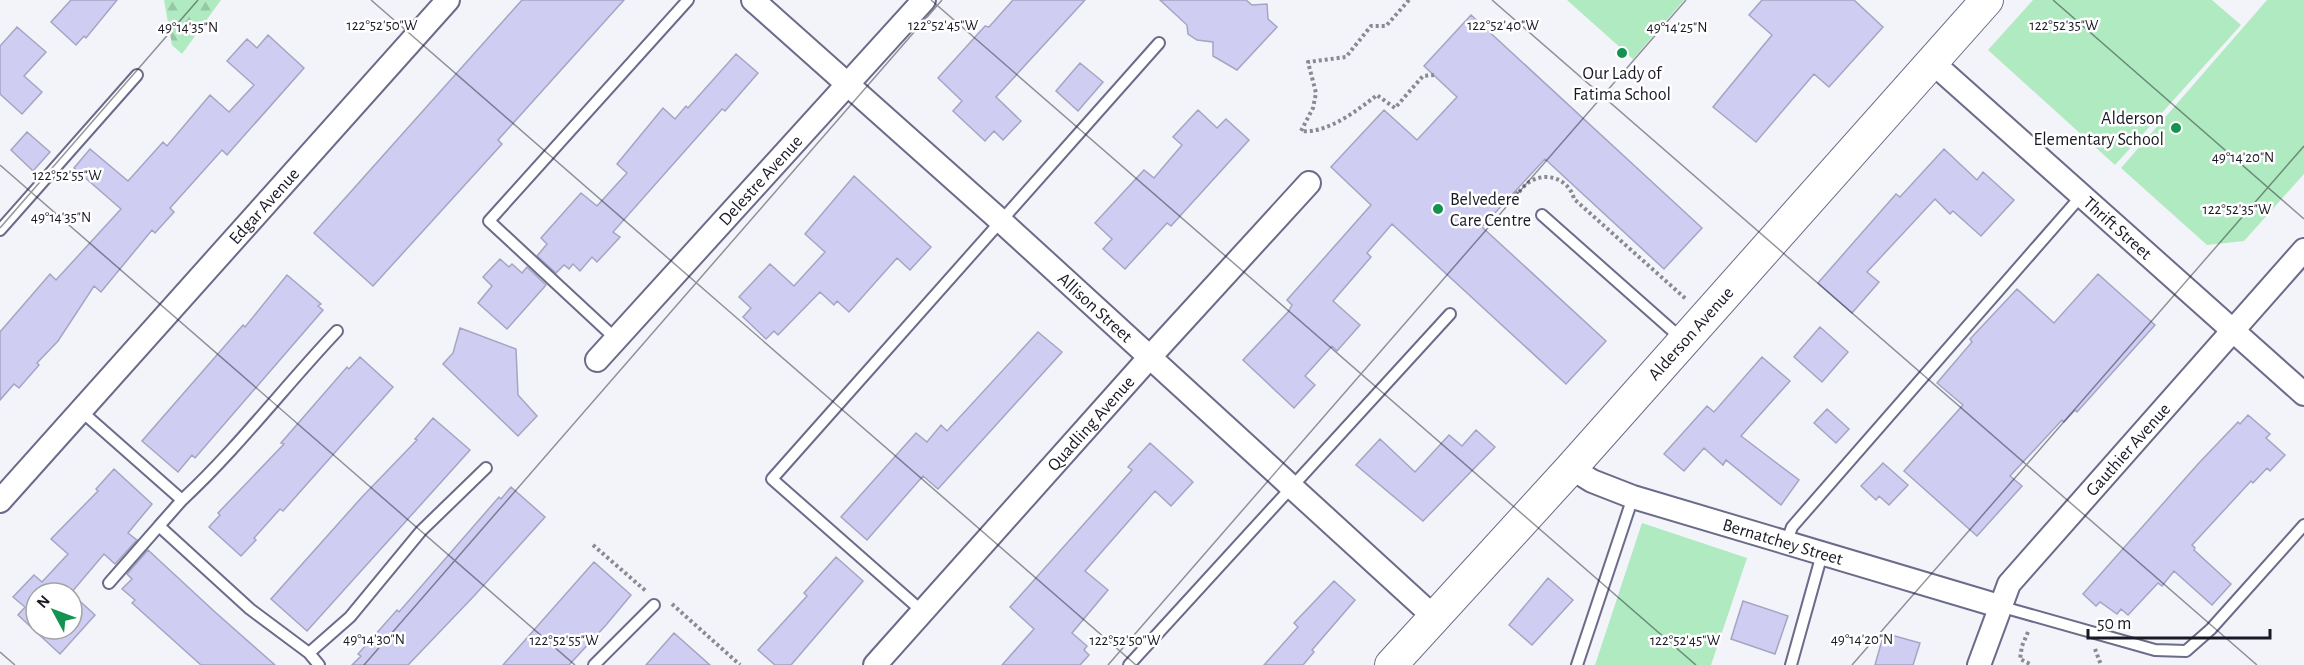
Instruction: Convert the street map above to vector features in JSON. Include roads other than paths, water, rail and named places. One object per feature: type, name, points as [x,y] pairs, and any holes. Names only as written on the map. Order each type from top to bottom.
[{"type":"street","name":"Edgar Avenue","points":[[0,501],[448,0]]},
{"type":"street","name":"Allison Street","points":[[753,0],[1002,222],[1291,489],[1434,617]]},
{"type":"street","name":"Delestre Avenue","points":[[597,360],[924,0]]},
{"type":"street","name":"Alderson Avenue","points":[[1391,665],[1685,341],[1987,0]]},
{"type":"street","name":"Thrift Street","points":[[1932,62],[2304,394]]},
{"type":"street","name":"Quadling Avenue","points":[[875,665],[1149,358],[1309,183]]},
{"type":"street","name":"Gauthier Avenue","points":[[1979,665],[2009,584],[2304,250]]},
{"type":"street","name":"Bernatchey Street","points":[[1571,468],[1592,481],[1633,497],[1999,606]]},
{"type":"lane","points":[[616,339],[489,221],[688,0]]},
{"type":"lane","points":[[922,612],[772,479],[1002,222],[1158,43]]},
{"type":"lane","points":[[0,230],[137,75]]},
{"type":"lane","points":[[1786,543],[1792,527],[2082,195]]},
{"type":"lane","points":[[1542,215],[1685,341]]},
{"type":"lane","points":[[1130,665],[1450,314]]},
{"type":"lane","points":[[109,583],[182,500],[224,461],[295,375],[337,331]]},
{"type":"lane","points":[[80,410],[182,500]]},
{"type":"lane","points":[[309,653],[350,616],[421,531],[486,468]]},
{"type":"lane","points":[[1577,665],[1633,497]]},
{"type":"lane","points":[[1999,606],[2155,650],[2186,651],[2211,629],[2304,525]]},
{"type":"lane","points":[[159,526],[250,609],[309,653],[319,665]]},
{"type":"lane","points":[[1791,665],[1822,554]]},
{"type":"lane","points":[[594,665],[654,605]]},
{"type":"place","name":"Our Lady of Fatima School","points":[[1622,53]]},
{"type":"place","name":"Alderson Elementary School","points":[[2176,128]]},
{"type":"place","name":"Belvedere Care Centre","points":[[1438,209]]}]
